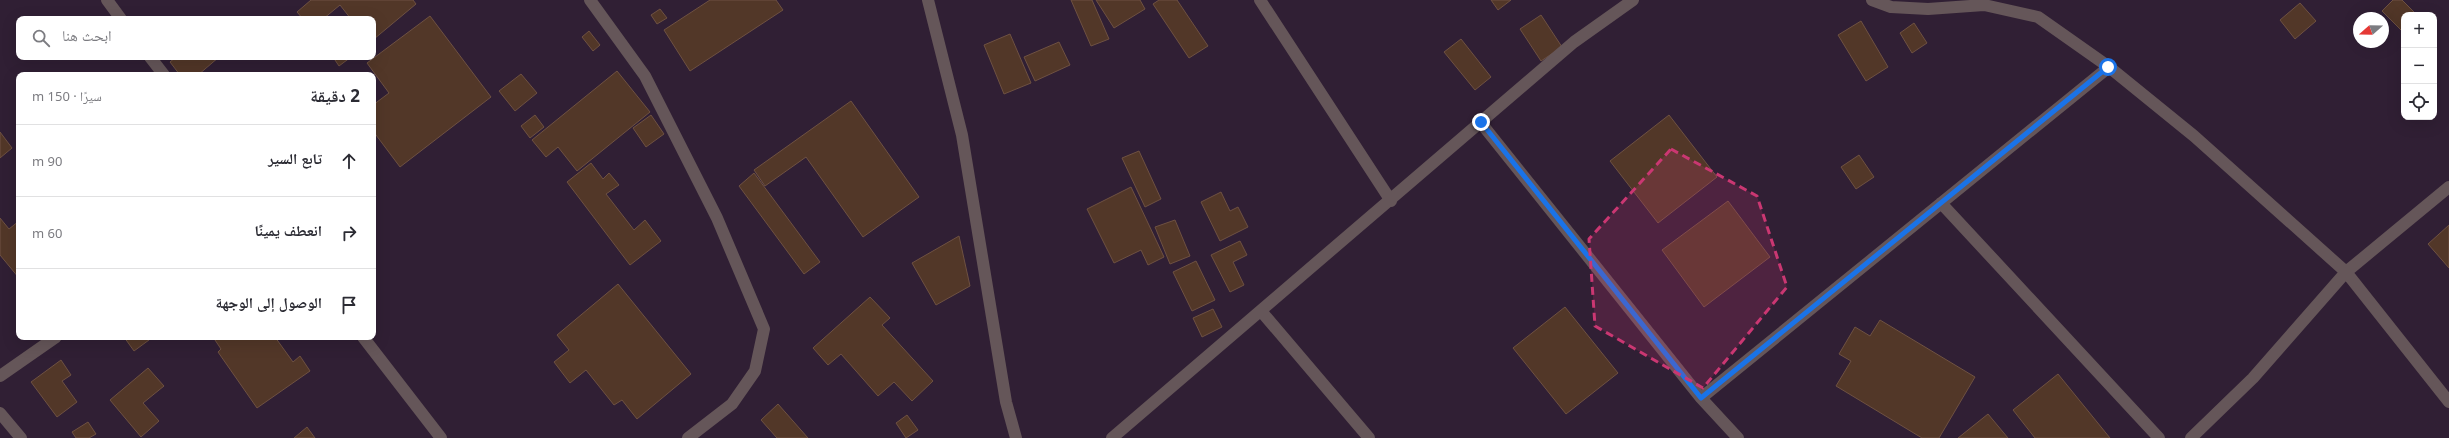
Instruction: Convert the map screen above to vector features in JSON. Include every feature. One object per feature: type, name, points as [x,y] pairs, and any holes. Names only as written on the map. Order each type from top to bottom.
[{"type":"street","points":[[107,0],[120,16]]},
{"type":"street","points":[[590,0],[645,76],[717,218],[764,329],[755,371],[732,404],[688,438]]},
{"type":"street","points":[[928,0],[962,135],[1006,402],[1016,438]]},
{"type":"street","points":[[1260,0],[1391,201]]},
{"type":"street","points":[[1112,438],[1391,201],[1574,42],[1634,0]]},
{"type":"street","points":[[1872,0],[1891,7],[1928,9],[1984,5],[2038,17],[2108,67],[2194,136],[2346,272],[2449,402]]},
{"type":"street","points":[[152,60],[162,72]]},
{"type":"street","points":[[1701,398],[2108,67]]},
{"type":"street","points":[[1481,122],[1701,398],[1738,438]]},
{"type":"street","points":[[2191,438],[2253,378],[2346,272],[2449,187]]},
{"type":"street","points":[[1941,203],[2159,438]]},
{"type":"street","points":[[1261,311],[1369,438]]},
{"type":"street","points":[[0,376],[52,340]]},
{"type":"street","points":[[365,340],[441,438]]},
{"type":"street","points":[[0,413],[21,438]]},
{"type":"highlighted area","points":[[1671,149],[1757,196],[1787,287],[1703,388],[1595,326],[1589,239]]},
{"type":"building","points":[[311,0],[413,0],[416,4],[376,37],[376,16],[349,16],[340,5],[327,16],[300,16],[297,12]]},
{"type":"building","points":[[710,0],[776,0],[783,10],[690,71],[664,30]]},
{"type":"building","points":[[1071,0],[1092,0],[1109,39],[1091,46]]},
{"type":"building","points":[[1096,0],[1140,0],[1145,9],[1114,28]]},
{"type":"building","points":[[1159,0],[1177,0],[1208,46],[1189,58],[1153,4]]},
{"type":"building","points":[[1491,0],[1511,0],[1498,10]]},
{"type":"building","points":[[2393,0],[2402,0],[2414,12],[2401,12],[2401,30],[2389,18],[2389,12],[2382,11]]},
{"type":"building","points":[[2300,3],[2316,21],[2295,39],[2280,20]]},
{"type":"building","points":[[660,9],[667,18],[657,24],[651,15]]},
{"type":"building","points":[[1541,15],[1562,47],[1541,61],[1520,29]]},
{"type":"building","points":[[430,16],[491,97],[400,167],[376,135],[376,103],[389,93],[376,75],[376,72],[374,72],[367,63],[371,60],[376,60],[376,56]]},
{"type":"building","points":[[1861,21],[1888,67],[1866,81],[1838,35]]},
{"type":"building","points":[[1914,23],[1927,43],[1912,53],[1900,33]]},
{"type":"building","points":[[589,31],[600,45],[593,51],[582,37]]},
{"type":"building","points":[[1010,34],[1031,83],[1004,94],[984,45]]},
{"type":"building","points":[[1461,39],[1491,77],[1475,90],[1444,52]]},
{"type":"building","points":[[1059,42],[1070,65],[1035,81],[1024,57]]},
{"type":"building","points":[[172,60],[216,60],[202,72],[178,72],[170,62]]},
{"type":"building","points":[[335,60],[347,60],[339,66]]},
{"type":"building","points":[[617,71],[650,112],[577,171],[558,147],[546,157],[532,140]]},
{"type":"building","points":[[521,74],[537,93],[515,111],[499,91]]},
{"type":"building","points":[[851,101],[919,197],[863,237],[806,157],[765,186],[754,170]]},
{"type":"building","points":[[535,115],[544,127],[530,138],[521,126]]},
{"type":"building","points":[[651,115],[664,134],[646,147],[633,128]]},
{"type":"building","points":[[1669,115],[1717,177],[1658,223],[1610,161]]},
{"type":"building","points":[[0,132],[12,148],[0,158]]},
{"type":"building","points":[[1139,151],[1161,199],[1145,207],[1122,158]]},
{"type":"building","points":[[1859,155],[1874,177],[1856,189],[1841,167]]},
{"type":"building","points":[[591,163],[603,179],[609,173],[619,185],[606,194],[634,230],[645,220],[661,241],[630,265],[567,182]]},
{"type":"building","points":[[754,173],[820,262],[804,274],[739,186]]},
{"type":"building","points":[[1131,187],[1164,257],[1148,265],[1141,250],[1114,263],[1087,209]]},
{"type":"building","points":[[1221,192],[1230,211],[1238,207],[1248,227],[1220,241],[1201,202]]},
{"type":"building","points":[[1728,201],[1770,257],[1704,307],[1662,250]]},
{"type":"building","points":[[0,218],[9,229],[16,223],[16,274],[0,255]]},
{"type":"building","points":[[1175,220],[1190,256],[1170,264],[1155,227]]},
{"type":"building","points":[[2449,225],[2449,268],[2428,244]]},
{"type":"building","points":[[959,236],[970,286],[936,305],[912,263]]},
{"type":"building","points":[[1240,241],[1247,255],[1233,262],[1244,285],[1230,292],[1211,255]]},
{"type":"building","points":[[1196,261],[1215,300],[1192,311],[1173,272]]},
{"type":"building","points":[[618,284],[691,374],[637,419],[622,400],[614,405],[586,370],[570,383],[554,362],[569,350],[557,335]]},
{"type":"building","points":[[870,297],[890,318],[882,325],[933,381],[912,401],[894,382],[878,396],[841,354],[828,365],[813,348]]},
{"type":"building","points":[[1565,307],[1618,373],[1566,414],[1513,348]]},
{"type":"building","points":[[1213,309],[1222,327],[1202,337],[1193,318]]},
{"type":"building","points":[[1880,320],[1975,377],[1939,438],[1922,438],[1836,386],[1851,361],[1839,354],[1855,327],[1870,336]]},
{"type":"building","points":[[126,340],[149,340],[134,351]]},
{"type":"building","points":[[215,340],[277,340],[293,362],[300,356],[310,371],[257,408],[218,352],[221,349]]},
{"type":"building","points":[[61,360],[71,375],[62,381],[77,402],[57,417],[31,382]]},
{"type":"building","points":[[148,368],[164,386],[143,403],[159,421],[141,437],[110,400]]},
{"type":"building","points":[[2058,374],[2110,438],[2035,438],[2013,410]]},
{"type":"building","points":[[778,404],[808,438],[777,438],[761,420]]},
{"type":"building","points":[[1988,414],[2008,438],[1958,438]]},
{"type":"building","points":[[907,415],[918,430],[906,438],[896,423]]},
{"type":"building","points":[[88,422],[96,434],[89,438],[76,438],[72,432]]},
{"type":"building","points":[[307,427],[315,438],[294,438]]},
{"type":"route","points":[[1481,122],[1701,398],[2108,67]]}]
